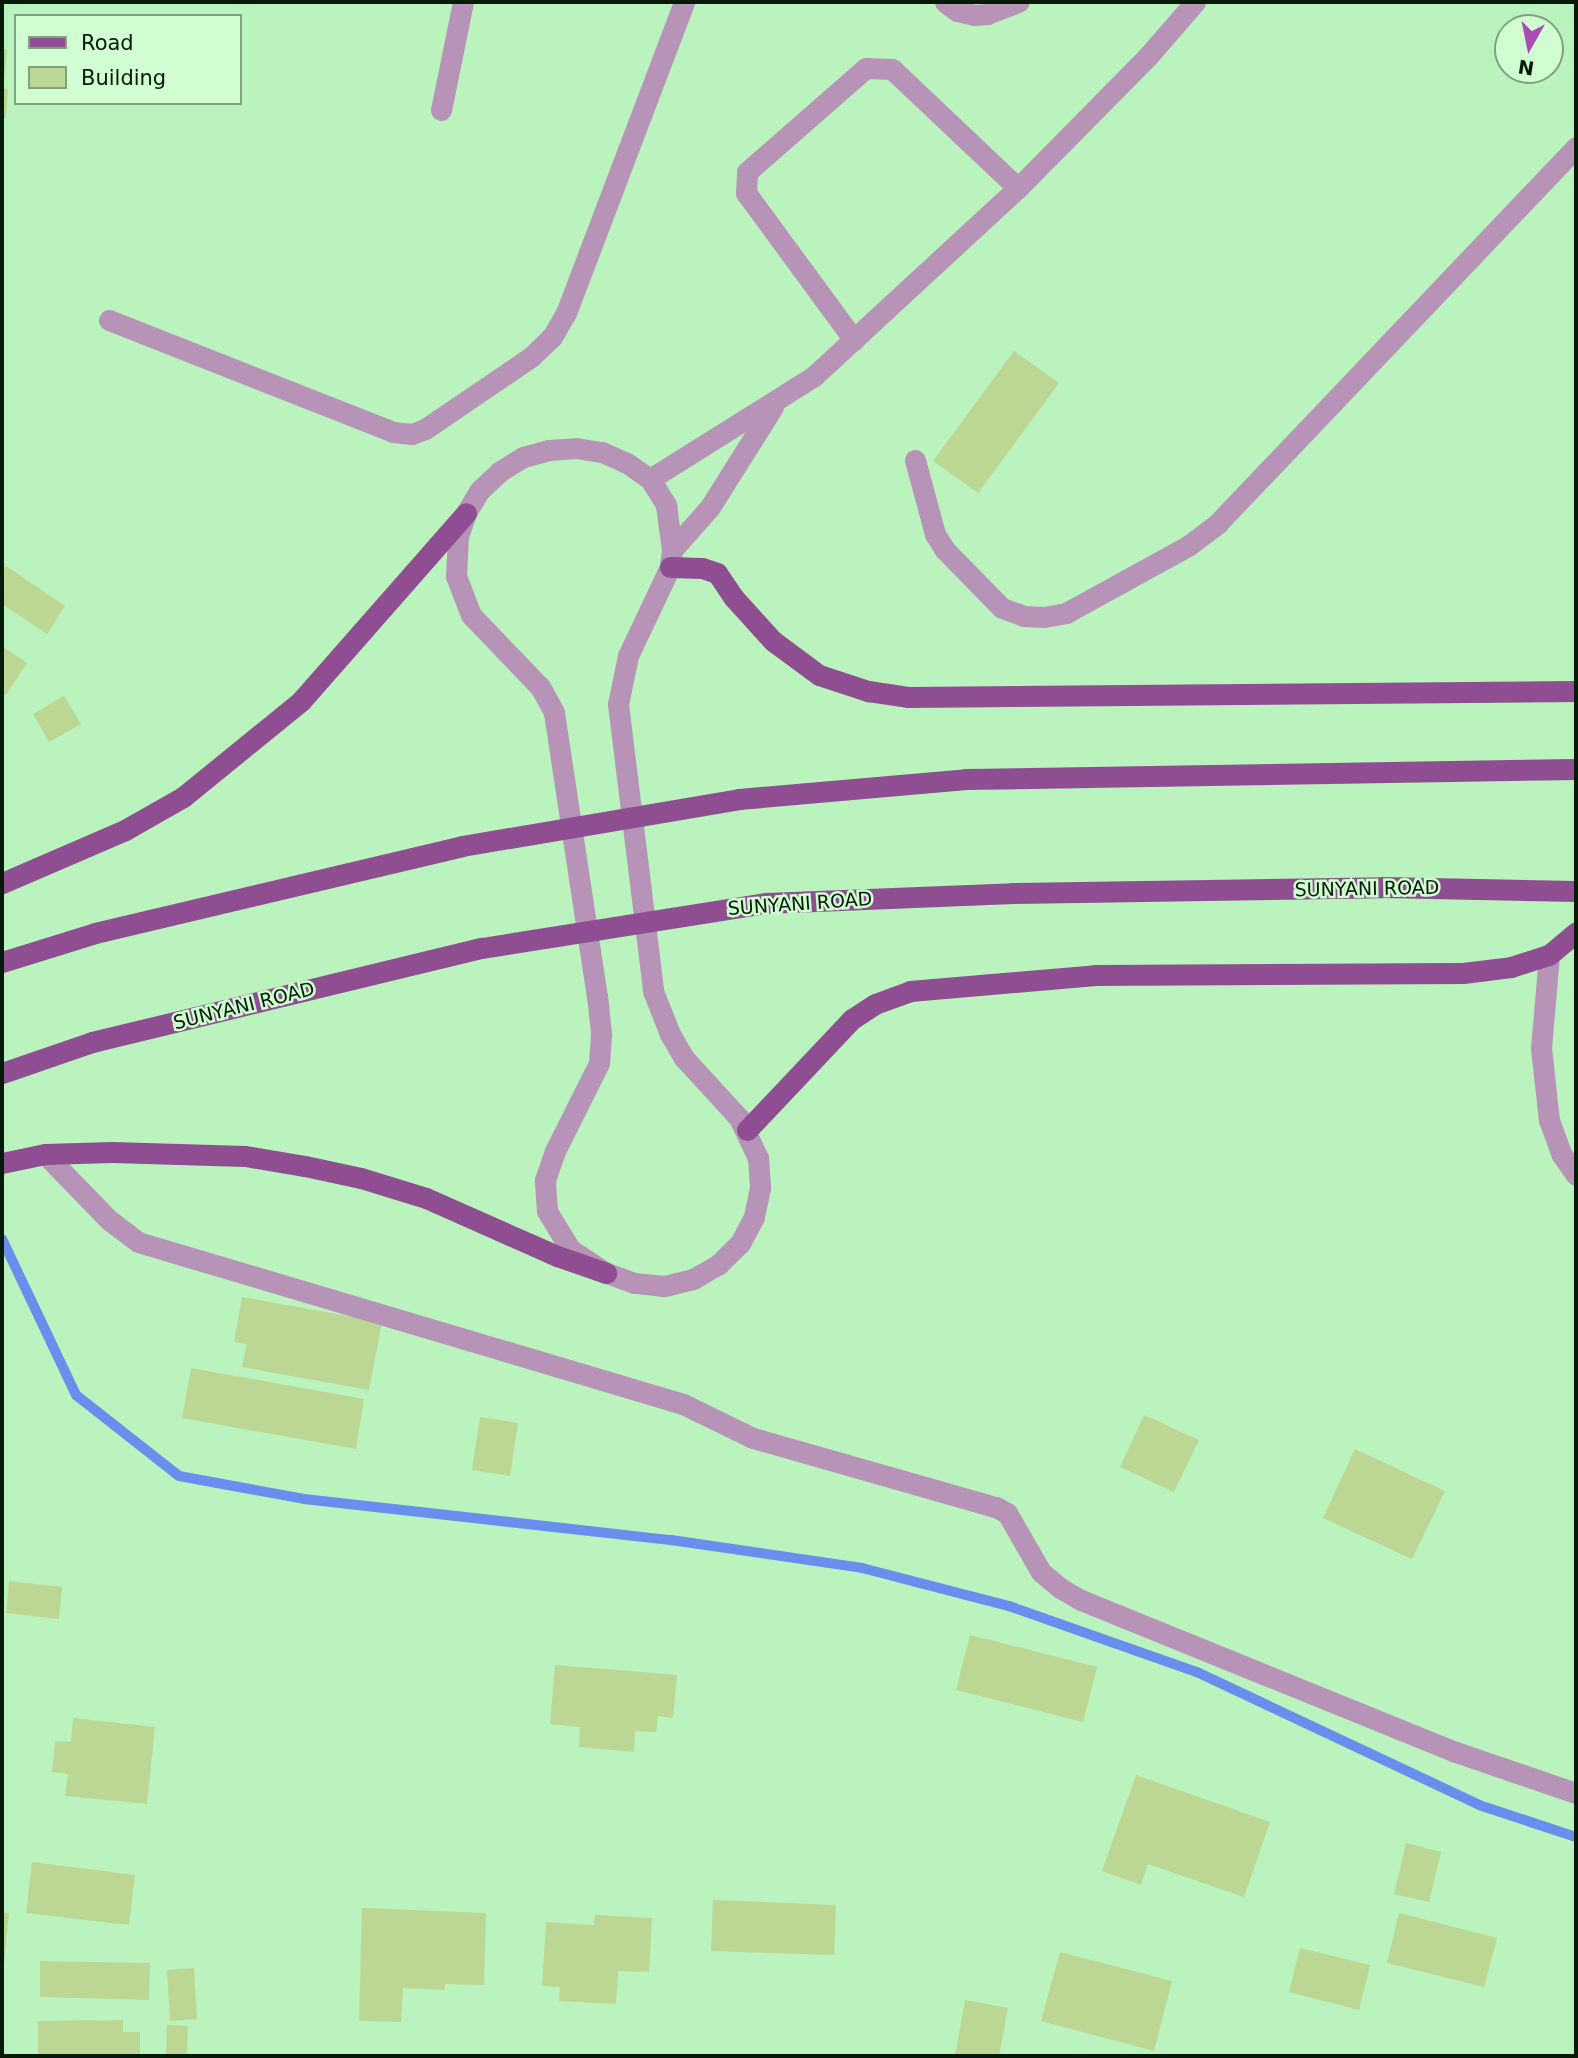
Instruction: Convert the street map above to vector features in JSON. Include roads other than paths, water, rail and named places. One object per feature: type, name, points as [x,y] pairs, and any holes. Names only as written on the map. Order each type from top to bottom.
[{"type":"main road","points":[[2,883],[125,830],[183,797],[301,701],[466,513]]},
{"type":"main road","points":[[671,558],[717,573],[734,598],[773,641],[819,675],[868,691],[908,697],[1576,691]]},
{"type":"main road","points":[[2,962],[95,933],[462,846],[739,799],[966,779],[1576,769]]},
{"type":"main road","name":"SUNYANI ROAD","points":[[2,1073],[92,1042],[482,948],[767,903],[1013,893],[1382,887],[1576,891]]},
{"type":"main road","points":[[747,1130],[852,1019],[875,1003],[910,990],[1095,975],[1463,973],[1511,967],[1549,955],[1576,932]]},
{"type":"main road","points":[[2,1163],[46,1154],[245,1156],[305,1166],[362,1178],[426,1198],[557,1256],[606,1273]]},
{"type":"street","points":[[441,110],[463,2]]},
{"type":"street","points":[[109,320],[393,432],[412,434],[425,429],[531,357],[552,337],[566,313],[684,2]]},
{"type":"street","points":[[945,2],[957,11],[974,15],[987,14],[1019,2]]},
{"type":"street","points":[[650,479],[814,376],[1018,188],[1149,55],[1195,2]]},
{"type":"street","points":[[854,340],[746,193],[747,172],[866,68],[892,69],[1018,188]]},
{"type":"street","points":[[915,460],[935,534],[944,550],[1002,608],[1024,616],[1044,617],[1066,613],[1188,546],[1219,523],[1576,147]]},
{"type":"street","points":[[671,558],[666,505],[650,479],[627,463],[602,452],[576,448],[549,450],[523,457],[499,472],[480,490],[466,513],[456,556],[461,592],[471,615],[540,687],[554,712],[601,1033],[599,1063],[555,1151],[545,1180],[547,1211],[570,1249],[606,1273],[634,1283],[664,1286],[693,1279],[719,1264],[733,1250],[754,1217],[760,1188],[758,1158],[747,1130],[684,1058],[670,1034],[653,991],[618,704],[628,656],[671,558],[710,507],[776,402]]},
{"type":"street","points":[[1549,955],[1541,1048],[1549,1120],[1562,1155],[1576,1175]]},
{"type":"street","points":[[46,1154],[109,1220],[138,1242],[683,1404],[753,1438],[996,1507],[1007,1513],[1041,1572],[1060,1588],[1082,1600],[1452,1751],[1576,1793]]},
{"type":"waterway","points":[[2,1239],[76,1395],[179,1476],[304,1499],[671,1540],[862,1568],[1009,1606],[1199,1673],[1479,1805],[1576,1837]]}]
